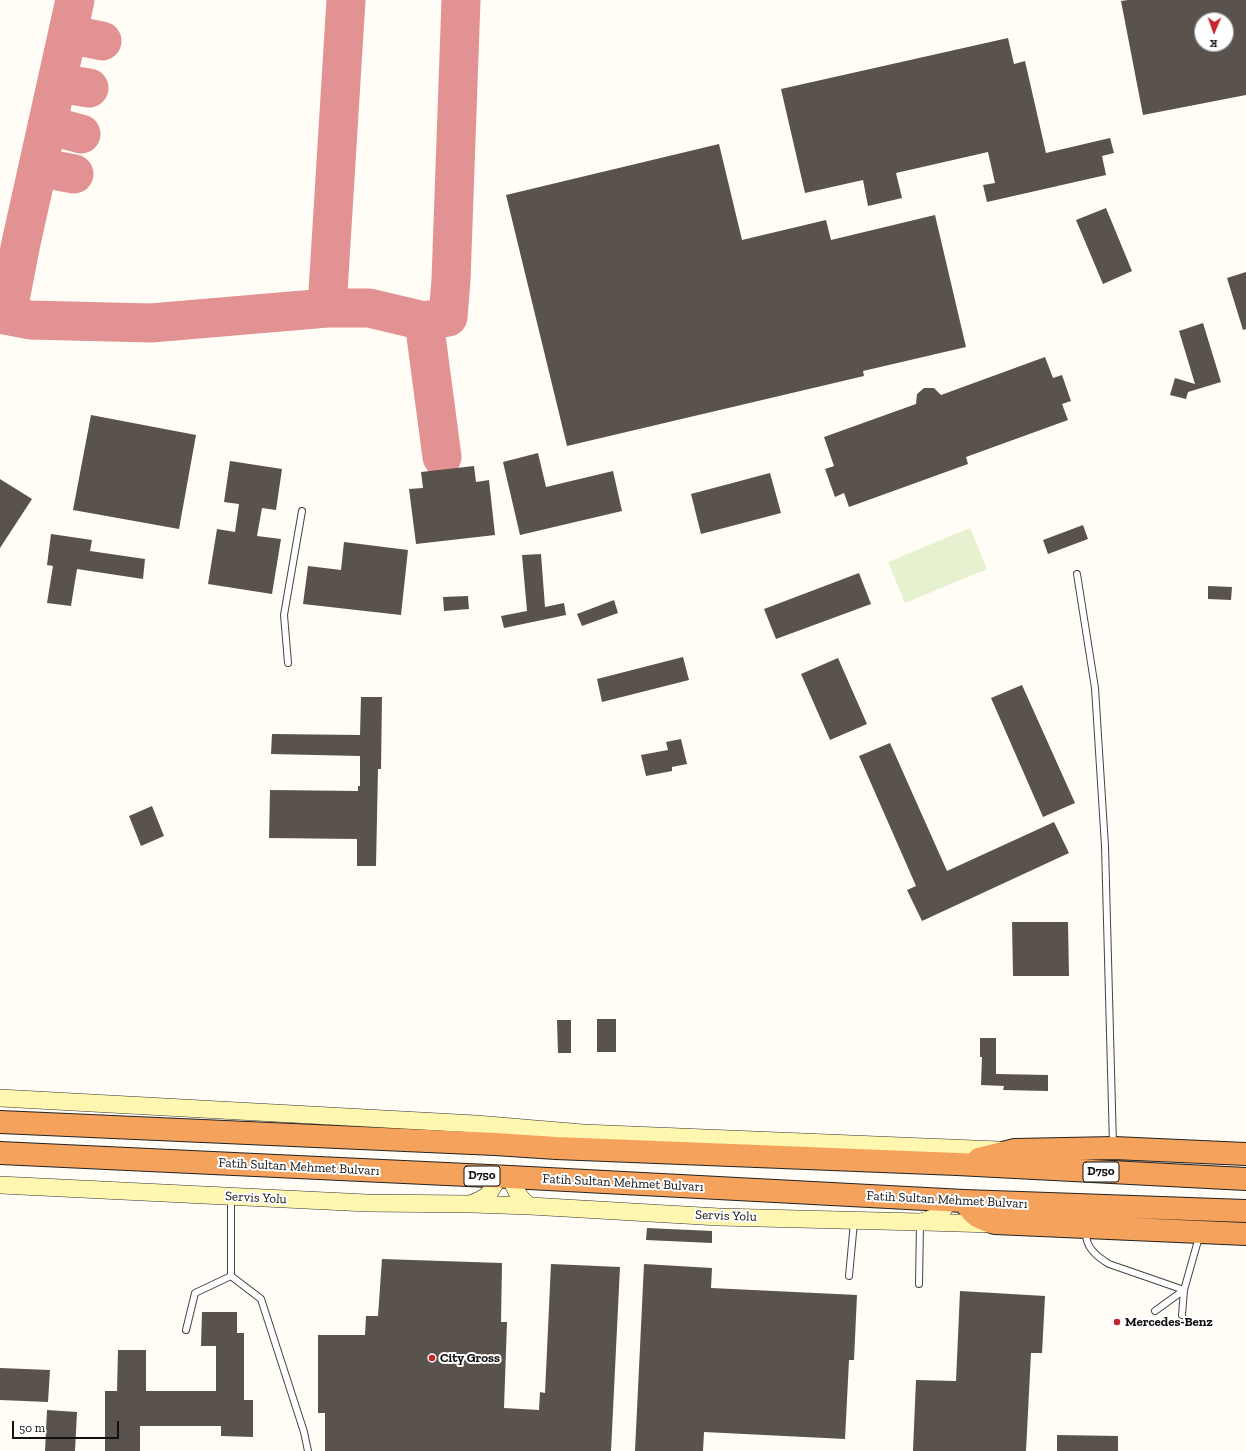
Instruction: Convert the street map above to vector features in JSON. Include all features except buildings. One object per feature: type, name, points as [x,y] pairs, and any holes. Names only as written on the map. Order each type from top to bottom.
[{"type":"highway","name":"D750","points":[[0,1122],[556,1148],[957,1164],[1246,1179]]},
{"type":"highway","points":[[957,1164],[1015,1150],[1114,1148],[1246,1154]]},
{"type":"highway","name":"Fatih Sultan Mehmet Bulvarı","points":[[0,1153],[504,1177],[956,1201],[1246,1210]]},
{"type":"highway","points":[[956,1201],[978,1218],[995,1223],[1246,1234]]},
{"type":"street","points":[[0,1098],[476,1124],[583,1133],[1015,1150]]},
{"type":"street","points":[[476,1124],[495,1144]]},
{"type":"street","points":[[556,1148],[583,1133]]},
{"type":"street","points":[[504,1177],[525,1204],[530,1206]]},
{"type":"street","name":"Servis Yolu","points":[[470,1204],[482,1200],[504,1177]]},
{"type":"street","name":"Servis Yolu","points":[[0,1184],[367,1203],[530,1206],[719,1217],[920,1222],[935,1218],[956,1201]]},
{"type":"street","points":[[920,1222],[1016,1224]]},
{"type":"lane","points":[[288,662],[284,616],[302,511]]},
{"type":"lane","points":[[1077,574],[1095,688],[1105,846],[1114,1148]]},
{"type":"lane","points":[[231,1197],[231,1276]]},
{"type":"lane","points":[[849,1276],[854,1220]]},
{"type":"lane","points":[[919,1284],[920,1222]]},
{"type":"lane","points":[[1086,1228],[1086,1241],[1091,1249],[1109,1264],[1184,1290]]},
{"type":"lane","points":[[1182,1315],[1184,1290],[1200,1232]]},
{"type":"lane","points":[[186,1330],[195,1293],[231,1276]]},
{"type":"lane","points":[[231,1276],[261,1299],[304,1432],[308,1451]]},
{"type":"lane","points":[[1155,1311],[1184,1290]]},
{"type":"green space","points":[[970,528],[987,569],[905,603],[888,562]]},
{"type":"taxiway","points":[[7,315],[21,243],[75,0]]},
{"type":"taxiway","points":[[327,308],[346,0]]},
{"type":"taxiway","points":[[0,314],[30,320],[151,323],[327,308],[369,308],[424,321],[448,317],[451,280],[461,0]]},
{"type":"taxiway","points":[[68,34],[102,41]]},
{"type":"taxiway","points":[[57,83],[89,88]]},
{"type":"taxiway","points":[[48,125],[81,134]]},
{"type":"taxiway","points":[[38,167],[74,174]]},
{"type":"taxiway","points":[[424,321],[442,457]]},
{"type":"place","name":"Mercedes-Benz","points":[[1117,1322]]},
{"type":"place","name":"City Gross","points":[[432,1358]]}]
